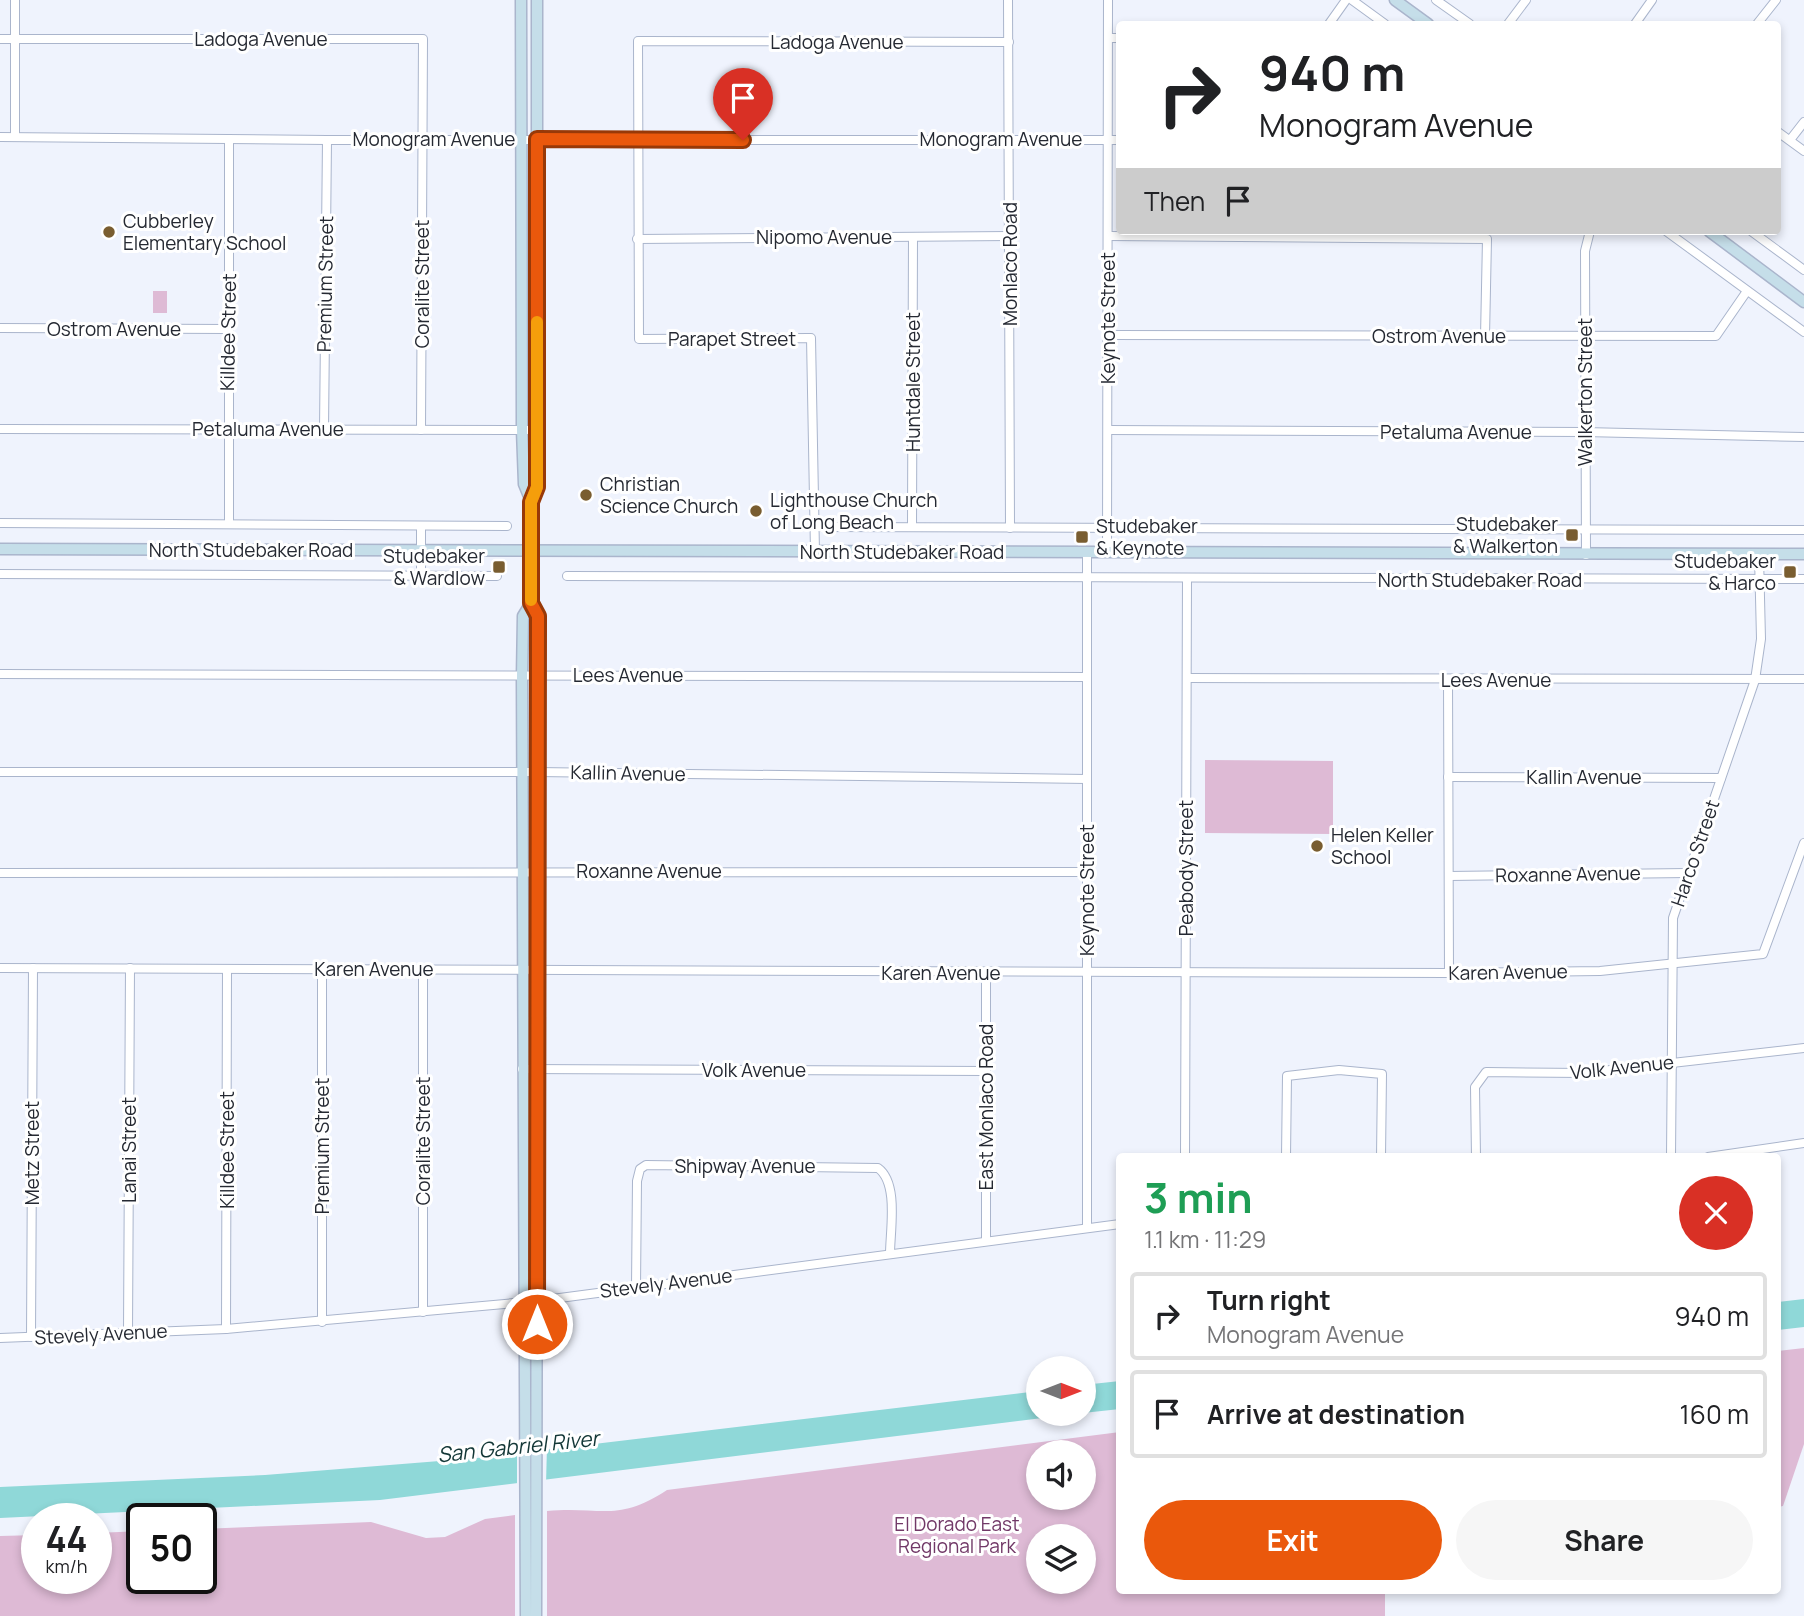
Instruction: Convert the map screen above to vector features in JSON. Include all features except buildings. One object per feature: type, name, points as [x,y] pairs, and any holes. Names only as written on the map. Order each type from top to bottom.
[{"type":"main road","points":[[521,0],[522,430],[524,484],[531,502],[531,603],[538,616],[537,1301],[526,1616]]},
{"type":"main road","points":[[531,502],[537,487],[537,0]]},
{"type":"main road","points":[[1395,0],[1424,21]]},
{"type":"main road","points":[[1714,235],[1804,302]]},
{"type":"main road","name":"North Studebaker Road","points":[[0,549],[1759,556],[1804,554]]},
{"type":"main road","points":[[531,603],[523,616],[522,676],[524,1302],[531,1437]]},
{"type":"main road","points":[[531,1524],[536,1616]]},
{"type":"street","points":[[15,0],[15,137]]},
{"type":"street","name":"Monlaco Road","points":[[1008,0],[1010,528]]},
{"type":"street","name":"Keynote Street","points":[[1107,553],[1108,0]]},
{"type":"street","points":[[1331,21],[1346,0]]},
{"type":"street","points":[[1352,0],[1381,21]]},
{"type":"street","points":[[1436,0],[1465,21]]},
{"type":"street","points":[[1510,21],[1526,0]]},
{"type":"street","points":[[1637,21],[1652,0]]},
{"type":"street","points":[[1758,21],[1776,0]]},
{"type":"street","points":[[1108,38],[1116,38]]},
{"type":"street","name":"Ladoga Avenue","points":[[0,39],[423,39],[423,139]]},
{"type":"street","name":"Ladoga Avenue","points":[[637,140],[638,41],[1009,42]]},
{"type":"street","points":[[1790,140],[1804,122]]},
{"type":"street","points":[[1781,134],[1804,151]]},
{"type":"street","name":"Monogram Avenue","points":[[0,137],[327,140],[1116,140]]},
{"type":"street","name":"Killdee Street","points":[[229,139],[229,524]]},
{"type":"street","name":"Coralite Street","points":[[421,430],[423,139]]},
{"type":"street","name":"Premium Street","points":[[324,429],[327,140]]},
{"type":"street","name":"Parapet Street","points":[[637,140],[639,339],[811,338],[815,552]]},
{"type":"street","name":"Walkerton Street","points":[[1586,555],[1584,337],[1585,251],[1589,235]]},
{"type":"street","points":[[1671,235],[1804,332]]},
{"type":"street","points":[[1756,235],[1804,270]]},
{"type":"street","name":"Nipomo Avenue","points":[[637,239],[1010,236]]},
{"type":"street","points":[[1108,236],[1487,239],[1485,337]]},
{"type":"street","name":"Huntdale Street","points":[[912,527],[913,237]]},
{"type":"street","name":"Ostrom Avenue","points":[[1108,335],[1716,336],[1747,291]]},
{"type":"street","name":"Ostrom Avenue","points":[[0,328],[228,329]]},
{"type":"street","name":"Petaluma Avenue","points":[[0,429],[537,430]]},
{"type":"street","name":"Petaluma Avenue","points":[[1108,430],[1584,432],[1804,437]]},
{"type":"street","name":"North Studebaker Road","points":[[0,523],[507,526]]},
{"type":"street","points":[[421,526],[421,576]]},
{"type":"street","name":"North Studebaker Road","points":[[815,527],[1804,530]]},
{"type":"street","name":"Keynote Street","points":[[1087,553],[1087,1228]]},
{"type":"street","name":"Harco Street","points":[[1671,1153],[1673,918],[1755,680],[1761,639],[1759,556]]},
{"type":"street","name":"North Studebaker Road","points":[[0,574],[497,576]]},
{"type":"street","name":"North Studebaker Road","points":[[567,576],[1760,581],[1804,579]]},
{"type":"street","name":"Peabody Street","points":[[1185,1153],[1188,579]]},
{"type":"street","name":"Lees Avenue","points":[[0,674],[1087,677]]},
{"type":"street","name":"Lees Avenue","points":[[1188,678],[1448,681],[1804,679]]},
{"type":"street","points":[[1448,681],[1449,973]]},
{"type":"street","name":"Kallin Avenue","points":[[0,772],[537,772],[1087,779]]},
{"type":"street","name":"Kallin Avenue","points":[[1448,777],[1721,778]]},
{"type":"street","name":"Karen Avenue","points":[[0,968],[1185,974],[1600,971],[1763,954],[1804,843]]},
{"type":"street","name":"Roxanne Avenue","points":[[0,873],[1087,872]]},
{"type":"street","name":"Roxanne Avenue","points":[[1449,876],[1687,873]]},
{"type":"street","name":"Metz Street","points":[[31,1337],[33,968]]},
{"type":"street","name":"Lanai Street","points":[[128,1332],[130,968]]},
{"type":"street","name":"Premium Street","points":[[322,969],[322,1322]]},
{"type":"street","name":"Coralite Street","points":[[423,969],[424,1312]]},
{"type":"street","name":"Killdee Street","points":[[226,1329],[228,970]]},
{"type":"street","name":"East Monlaco Road","points":[[986,973],[986,1241]]},
{"type":"street","name":"Volk Avenue","points":[[1476,1153],[1475,1087],[1486,1072],[1584,1073],[1804,1048]]},
{"type":"street","name":"Volk Avenue","points":[[522,1069],[986,1071]]},
{"type":"street","points":[[1286,1153],[1287,1076],[1339,1070],[1382,1074],[1381,1153]]},
{"type":"street","points":[[1735,1153],[1804,1143]]},
{"type":"street","name":"Shipway Avenue","points":[[636,1287],[637,1181],[640,1169],[646,1166],[878,1168],[884,1172],[890,1189],[890,1254]]},
{"type":"street","name":"Stevely Avenue","points":[[0,1338],[226,1329],[537,1301],[1116,1224]]},
{"type":"green space","points":[[153,291],[167,291],[167,313],[153,313]]},
{"type":"green space","points":[[1205,760],[1333,761],[1333,834],[1205,833]]},
{"type":"green space","points":[[1804,1348],[1804,1444],[1781,1506],[1781,1351]]},
{"type":"green space","name":"El Dorado East Regional Park","points":[[1116,1433],[1116,1594],[1385,1594],[1385,1616],[547,1616],[547,1511],[608,1511],[635,1506],[667,1490],[1026,1444],[1026,1510],[1096,1510],[1096,1440],[1058,1440]]},
{"type":"green space","points":[[515,1515],[515,1616],[0,1616],[0,1536],[21,1535],[21,1594],[112,1594],[112,1532],[126,1532],[126,1594],[217,1594],[217,1528],[371,1522],[426,1538],[445,1537],[485,1519]]},
{"type":"shaded area","points":[[1804,1299],[1804,1327],[1781,1330],[1781,1302]]},
{"type":"shaded area","points":[[1116,1381],[1116,1409],[1096,1412],[1096,1384]]},
{"type":"shaded area","name":"San Gabriel River","points":[[1026,1392],[1026,1420],[380,1500],[217,1508],[217,1503],[126,1503],[126,1512],[112,1513],[112,1503],[21,1503],[21,1517],[0,1518],[0,1487],[265,1475],[477,1458]]},
{"type":"pier","points":[[547,1446],[546,1484],[517,1487],[517,1450]]},
{"type":"slow traffic","points":[[531,600],[531,502],[537,487],[537,322]]},
{"type":"place","name":"Cubberley Elementary School","points":[[109,232]]},
{"type":"place","name":"Christian Science Church","points":[[586,495]]},
{"type":"place","name":"Lighthouse Church of Long Beach","points":[[756,511]]},
{"type":"place","name":"Studebaker & Walkerton","points":[[1572,535]]},
{"type":"place","name":"Studebaker & Keynote","points":[[1082,537]]},
{"type":"place","name":"Studebaker & Wardlow","points":[[499,567]]},
{"type":"place","name":"Studebaker & Harco","points":[[1790,572]]},
{"type":"place","name":"Helen Keller School","points":[[1317,846]]},
{"type":"route","points":[[537,1324],[538,616],[531,603],[531,502],[537,487],[537,139],[743,140]]}]
